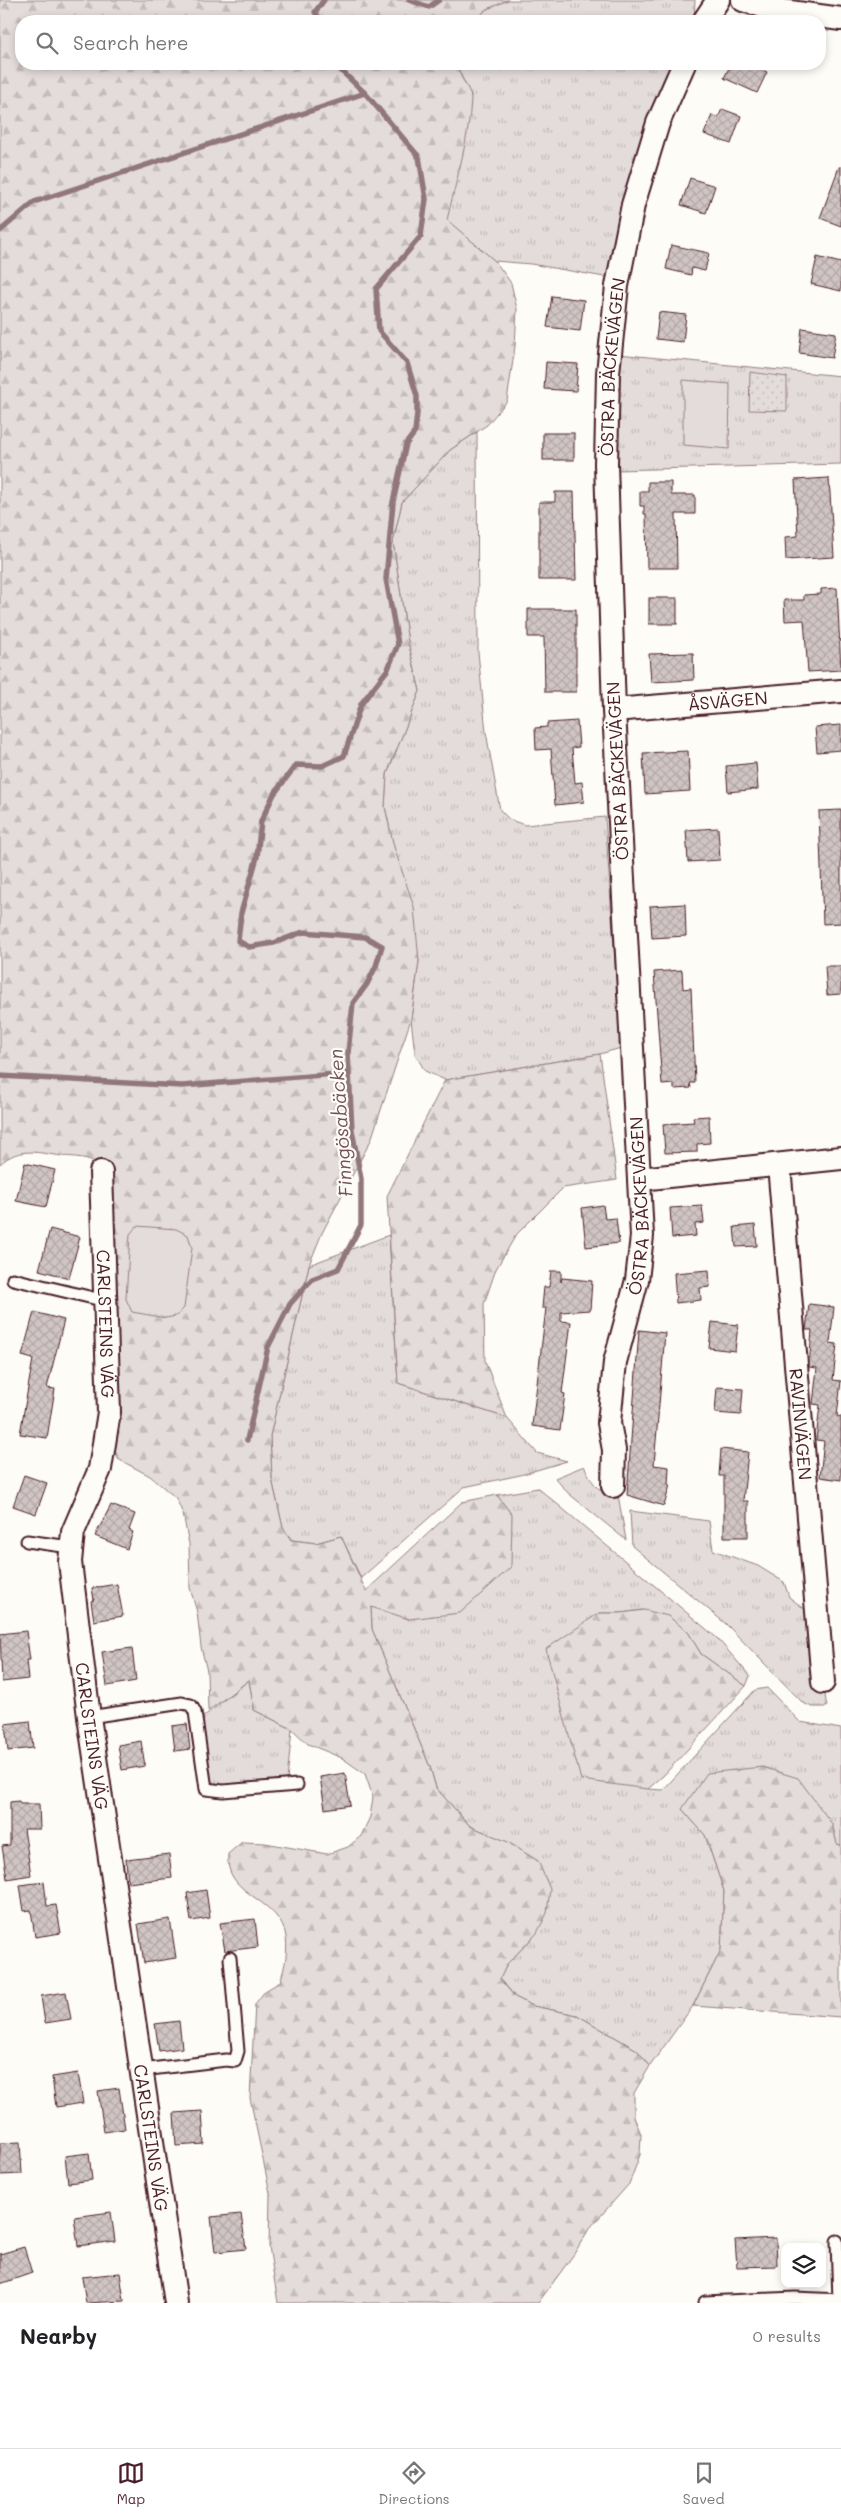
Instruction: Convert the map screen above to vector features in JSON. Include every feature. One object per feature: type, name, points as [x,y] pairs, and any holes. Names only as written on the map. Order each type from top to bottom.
[{"type":"street","points":[[708,15],[718,0]]},
{"type":"street","points":[[743,0],[776,10],[812,15]]},
{"type":"street","points":[[826,17],[841,19]]},
{"type":"street","name":"ÖSTRA BÄCKEVÄGEN","points":[[613,1486],[614,1450],[609,1423],[619,1345],[632,1302],[640,1259],[640,1179],[614,710],[606,464],[608,373],[611,331],[633,205],[658,123],[681,70]]},
{"type":"street","name":"ÅSVÄGEN","points":[[614,710],[841,691]]},
{"type":"street","points":[[640,1179],[841,1158]]},
{"type":"street","name":"RAVINVÄGEN","points":[[779,1165],[823,1682]]},
{"type":"street","name":"CARLSTEINS VÄG","points":[[100,1172],[109,1412],[106,1441],[100,1468],[73,1532],[70,1547],[72,1582],[89,1717],[176,2303]]},
{"type":"lane","points":[[13,1279],[106,1301]]},
{"type":"lane","points":[[27,1541],[70,1547]]},
{"type":"lane","points":[[89,1717],[182,1703],[191,1705],[195,1712],[206,1789],[211,1792],[297,1785]]},
{"type":"lane","points":[[142,2070],[235,2060],[238,2051],[230,1958]]},
{"type":"lane","points":[[705,2302],[796,2298],[840,2300],[837,2241]]},
{"type":"green space","points":[[0,0],[508,0],[485,10],[481,15],[15,15],[15,70],[459,70],[469,90],[471,99],[470,114],[465,145],[447,220],[495,261],[511,283],[517,309],[515,346],[507,401],[487,425],[450,450],[402,502],[393,542],[408,642],[420,691],[387,774],[385,807],[394,847],[414,907],[419,961],[411,1019],[371,1140],[322,1233],[309,1265],[270,1436],[272,1479],[283,1528],[291,1540],[316,1543],[341,1536],[366,1591],[462,1502],[497,1495],[512,1515],[511,1567],[460,1613],[409,1619],[371,1607],[372,1629],[430,1767],[436,1788],[470,1826],[508,1842],[538,1861],[550,1889],[547,1913],[537,1933],[507,1964],[500,1979],[515,1997],[533,2006],[577,2015],[637,2050],[650,2066],[634,2093],[634,2117],[641,2134],[640,2155],[629,2184],[589,2229],[574,2254],[538,2303],[278,2303],[269,2246],[270,2193],[250,2098],[255,2004],[265,1991],[280,1982],[287,1944],[285,1932],[271,1910],[241,1887],[234,1878],[229,1868],[228,1854],[242,1842],[265,1843],[327,1854],[348,1847],[361,1836],[370,1817],[373,1797],[365,1774],[342,1758],[308,1744],[292,1729],[254,1710],[249,1680],[208,1711],[207,1671],[201,1647],[197,1612],[190,1588],[189,1544],[183,1514],[176,1498],[150,1476],[118,1459],[115,1452],[116,1415],[100,1164],[81,1158],[29,1152],[7,1158],[0,1164]]},
{"type":"green space","points":[[508,0],[695,0],[694,15],[481,15],[485,10]]},
{"type":"green space","points":[[458,70],[674,70],[610,278],[531,264],[495,261],[446,220],[471,96]]},
{"type":"green space","points":[[618,354],[841,376],[841,464],[616,470]]},
{"type":"green space","points":[[750,372],[787,377],[787,411],[749,410]]},
{"type":"green space","points":[[683,380],[730,384],[729,449],[683,445]]},
{"type":"green space","points":[[477,432],[478,652],[486,732],[500,810],[510,820],[525,825],[605,817],[621,1048],[600,1054],[445,1080],[425,1071],[415,1054],[411,1019],[419,961],[385,807],[387,774],[420,691],[408,642],[393,542],[402,502],[450,450]]},
{"type":"green space","points":[[600,1054],[617,1180],[563,1188],[516,1235],[496,1269],[484,1304],[485,1361],[507,1418],[398,1383],[387,1196],[445,1080]]},
{"type":"green space","points":[[137,1226],[176,1229],[188,1235],[192,1248],[184,1308],[176,1316],[166,1318],[132,1312],[126,1299],[130,1234]]},
{"type":"green space","points":[[389,1235],[398,1383],[507,1418],[537,1453],[567,1461],[520,1475],[464,1487],[361,1578],[341,1536],[316,1543],[292,1540],[283,1528],[272,1479],[270,1436],[309,1265]]},
{"type":"green space","points":[[584,1466],[593,1483],[600,1490],[618,1495],[626,1540],[568,1493],[555,1478]]},
{"type":"green space","points":[[538,1488],[717,1638],[750,1676],[746,1686],[701,1654],[688,1632],[642,1610],[621,1613],[599,1613],[648,1789],[663,1790],[755,1690],[767,1688],[800,1722],[841,1729],[841,1845],[837,1844],[832,1824],[682,1809],[705,1835],[724,1891],[721,1950],[693,2006],[650,2066],[637,2050],[577,2015],[533,2006],[515,1997],[500,1978],[507,1964],[537,1933],[538,1861],[507,1842],[470,1826],[436,1788],[430,1767],[372,1629],[371,1606],[409,1619],[512,1515],[497,1495]]},
{"type":"green space","points":[[630,1511],[709,1521],[713,1550],[758,1566],[784,1582],[789,1597],[811,1614],[827,1707],[812,1707],[803,1703],[726,1624],[632,1546]]},
{"type":"green space","points":[[644,1610],[668,1616],[688,1632],[701,1654],[746,1686],[664,1775],[648,1789],[581,1780],[546,1649],[599,1613]]},
{"type":"green space","points":[[249,1680],[254,1710],[292,1729],[287,1780],[283,1782],[214,1786],[210,1780],[205,1763],[203,1717]]},
{"type":"green space","points":[[762,1767],[798,1778],[832,1824],[837,1844],[841,1845],[841,2017],[693,2006],[721,1950],[724,1891],[705,1835],[682,1809],[707,1773]]},
{"type":"building","points":[[728,70],[762,70],[767,72],[757,93],[724,78]]},
{"type":"building","points":[[722,109],[741,116],[731,144],[704,134],[712,115],[718,118]]},
{"type":"building","points":[[839,167],[841,167],[841,226],[820,218]]},
{"type":"building","points":[[690,178],[715,186],[706,213],[681,205]]},
{"type":"building","points":[[671,245],[709,253],[705,271],[692,268],[691,275],[666,269]]},
{"type":"building","points":[[817,257],[841,263],[841,291],[811,284]]},
{"type":"building","points":[[552,296],[584,300],[580,331],[547,327]]},
{"type":"building","points":[[659,312],[686,315],[683,342],[656,339]]},
{"type":"building","points":[[802,328],[836,333],[832,358],[799,353]]},
{"type":"building","points":[[546,362],[578,364],[576,391],[544,389]]},
{"type":"building","points":[[543,433],[574,433],[574,460],[543,460]]},
{"type":"building","points":[[829,478],[834,557],[786,560],[785,537],[798,536],[795,480]]},
{"type":"building","points":[[648,482],[671,482],[671,495],[695,495],[695,514],[676,514],[677,568],[647,568],[646,514],[644,514],[644,506],[640,506],[640,491],[648,491]]},
{"type":"building","points":[[555,492],[574,492],[576,580],[539,580],[539,502],[555,502]]},
{"type":"building","points":[[837,588],[841,670],[808,672],[804,620],[785,621],[784,600],[804,600],[804,595],[821,594],[821,589]]},
{"type":"building","points":[[649,598],[677,598],[677,624],[649,624]]},
{"type":"building","points":[[528,609],[576,609],[576,692],[545,692],[544,637],[528,637]]},
{"type":"building","points":[[693,653],[694,680],[651,682],[649,654]]},
{"type":"building","points":[[577,721],[579,747],[572,748],[575,783],[582,782],[584,802],[555,805],[551,749],[536,750],[535,728],[547,727],[547,723]]},
{"type":"building","points":[[841,725],[841,750],[817,752],[815,727]]},
{"type":"building","points":[[688,751],[690,791],[645,794],[643,753]]},
{"type":"building","points":[[756,763],[758,789],[728,792],[726,766]]},
{"type":"building","points":[[841,810],[841,923],[823,924],[819,811]]},
{"type":"building","points":[[718,828],[720,860],[688,862],[686,830]]},
{"type":"building","points":[[685,904],[686,936],[652,938],[650,906]]},
{"type":"building","points":[[825,966],[841,966],[841,994],[827,995]]},
{"type":"building","points":[[682,970],[683,989],[691,988],[695,1083],[690,1083],[691,1088],[674,1089],[674,1084],[662,1085],[654,972]]},
{"type":"building","points":[[709,1116],[710,1143],[697,1144],[697,1152],[665,1153],[663,1124],[694,1122],[693,1117]]},
{"type":"building","points":[[25,1163],[55,1170],[46,1207],[16,1201]]},
{"type":"building","points":[[603,1205],[605,1219],[616,1218],[619,1243],[586,1247],[582,1208]]},
{"type":"building","points":[[702,1206],[704,1223],[695,1224],[696,1236],[672,1238],[670,1208]]},
{"type":"building","points":[[755,1225],[757,1246],[736,1247],[734,1227]]},
{"type":"building","points":[[50,1229],[80,1237],[69,1278],[39,1270]]},
{"type":"building","points":[[709,1270],[710,1287],[700,1288],[701,1300],[676,1303],[674,1273]]},
{"type":"building","points":[[551,1271],[561,1271],[561,1282],[562,1278],[592,1281],[590,1310],[561,1312],[561,1321],[571,1322],[562,1393],[565,1394],[560,1430],[532,1426],[546,1308],[542,1308],[544,1287],[549,1287]]},
{"type":"building","points":[[809,1304],[834,1307],[830,1343],[837,1344],[833,1380],[841,1381],[837,1416],[841,1417],[841,1480],[820,1477],[824,1441],[816,1440],[820,1405],[813,1404],[817,1368],[809,1367],[812,1330],[806,1330]]},
{"type":"building","points":[[34,1312],[64,1320],[47,1388],[55,1389],[47,1438],[20,1434],[33,1359],[22,1356]]},
{"type":"building","points":[[712,1322],[738,1325],[735,1351],[709,1348]]},
{"type":"building","points":[[639,1330],[665,1333],[654,1465],[669,1467],[668,1485],[670,1485],[664,1506],[627,1495]]},
{"type":"building","points":[[717,1387],[743,1389],[741,1415],[715,1413]]},
{"type":"building","points":[[721,1449],[748,1452],[743,1501],[748,1501],[748,1537],[724,1537],[724,1476],[719,1476]]},
{"type":"building","points":[[24,1475],[47,1483],[36,1514],[13,1506]]},
{"type":"building","points":[[111,1505],[135,1514],[129,1530],[133,1532],[127,1549],[95,1536]]},
{"type":"building","points":[[117,1584],[123,1616],[94,1621],[91,1601],[94,1600],[92,1588]]},
{"type":"building","points":[[26,1631],[30,1660],[26,1660],[28,1679],[2,1682],[0,1634]]},
{"type":"building","points":[[132,1648],[136,1681],[107,1686],[102,1652]]},
{"type":"building","points":[[30,1721],[33,1748],[8,1751],[5,1724]]},
{"type":"building","points":[[187,1724],[190,1749],[175,1751],[172,1726]]},
{"type":"building","points":[[141,1741],[145,1766],[122,1770],[118,1745]]},
{"type":"building","points":[[345,1773],[350,1805],[325,1809],[320,1777]]},
{"type":"building","points":[[19,1801],[20,1804],[39,1804],[40,1829],[24,1829],[31,1875],[7,1879],[2,1846],[10,1845],[10,1802]]},
{"type":"building","points":[[169,1854],[172,1878],[128,1883],[126,1859]]},
{"type":"building","points":[[44,1882],[47,1906],[56,1905],[61,1933],[35,1937],[31,1910],[24,1911],[20,1885]]},
{"type":"building","points":[[206,1890],[210,1918],[191,1921],[187,1893]]},
{"type":"building","points":[[170,1919],[176,1958],[144,1963],[138,1924]]},
{"type":"building","points":[[255,1919],[258,1947],[225,1951],[220,1923]]},
{"type":"building","points":[[66,1992],[71,2019],[45,2023],[41,1996]]},
{"type":"building","points":[[179,2021],[182,2048],[159,2051],[155,2024]]},
{"type":"building","points":[[78,2073],[83,2103],[56,2107],[52,2077]]},
{"type":"building","points":[[119,2088],[125,2129],[104,2132],[98,2091]]},
{"type":"building","points":[[202,2111],[204,2144],[176,2146],[174,2113]]},
{"type":"building","points":[[20,2142],[22,2174],[0,2175],[0,2143]]},
{"type":"building","points":[[89,2153],[92,2180],[68,2183],[65,2156]]},
{"type":"building","points":[[111,2212],[115,2241],[78,2246],[74,2217]]},
{"type":"building","points":[[241,2214],[246,2249],[215,2252],[211,2217]]},
{"type":"building","points":[[776,2238],[777,2266],[737,2267],[735,2240]]},
{"type":"building","points":[[24,2247],[32,2273],[0,2284],[0,2254]]},
{"type":"building","points":[[120,2273],[124,2301],[86,2303],[82,2277]]},
{"type":"waterway","name":"Finngösabäcken","points":[[317,15],[315,12],[324,0]]},
{"type":"waterway","name":"Finngösabäcken","points":[[409,0],[429,7],[439,0]]},
{"type":"waterway","name":"Finngösabäcken","points":[[247,1440],[268,1347],[290,1304],[312,1279],[338,1269],[361,1225],[361,1179],[352,1130],[348,1053],[353,1003],[367,984],[376,966],[382,946],[365,937],[303,932],[274,943],[249,947],[238,941],[241,913],[257,857],[261,821],[274,794],[296,765],[322,766],[344,756],[361,704],[388,669],[398,644],[386,579],[393,502],[406,444],[415,432],[417,396],[407,363],[379,331],[376,289],[421,236],[426,199],[419,157],[365,93],[340,70]]},
{"type":"waterway","points":[[0,231],[34,202],[365,93]]},
{"type":"waterway","points":[[0,1076],[182,1086],[349,1073]]}]
